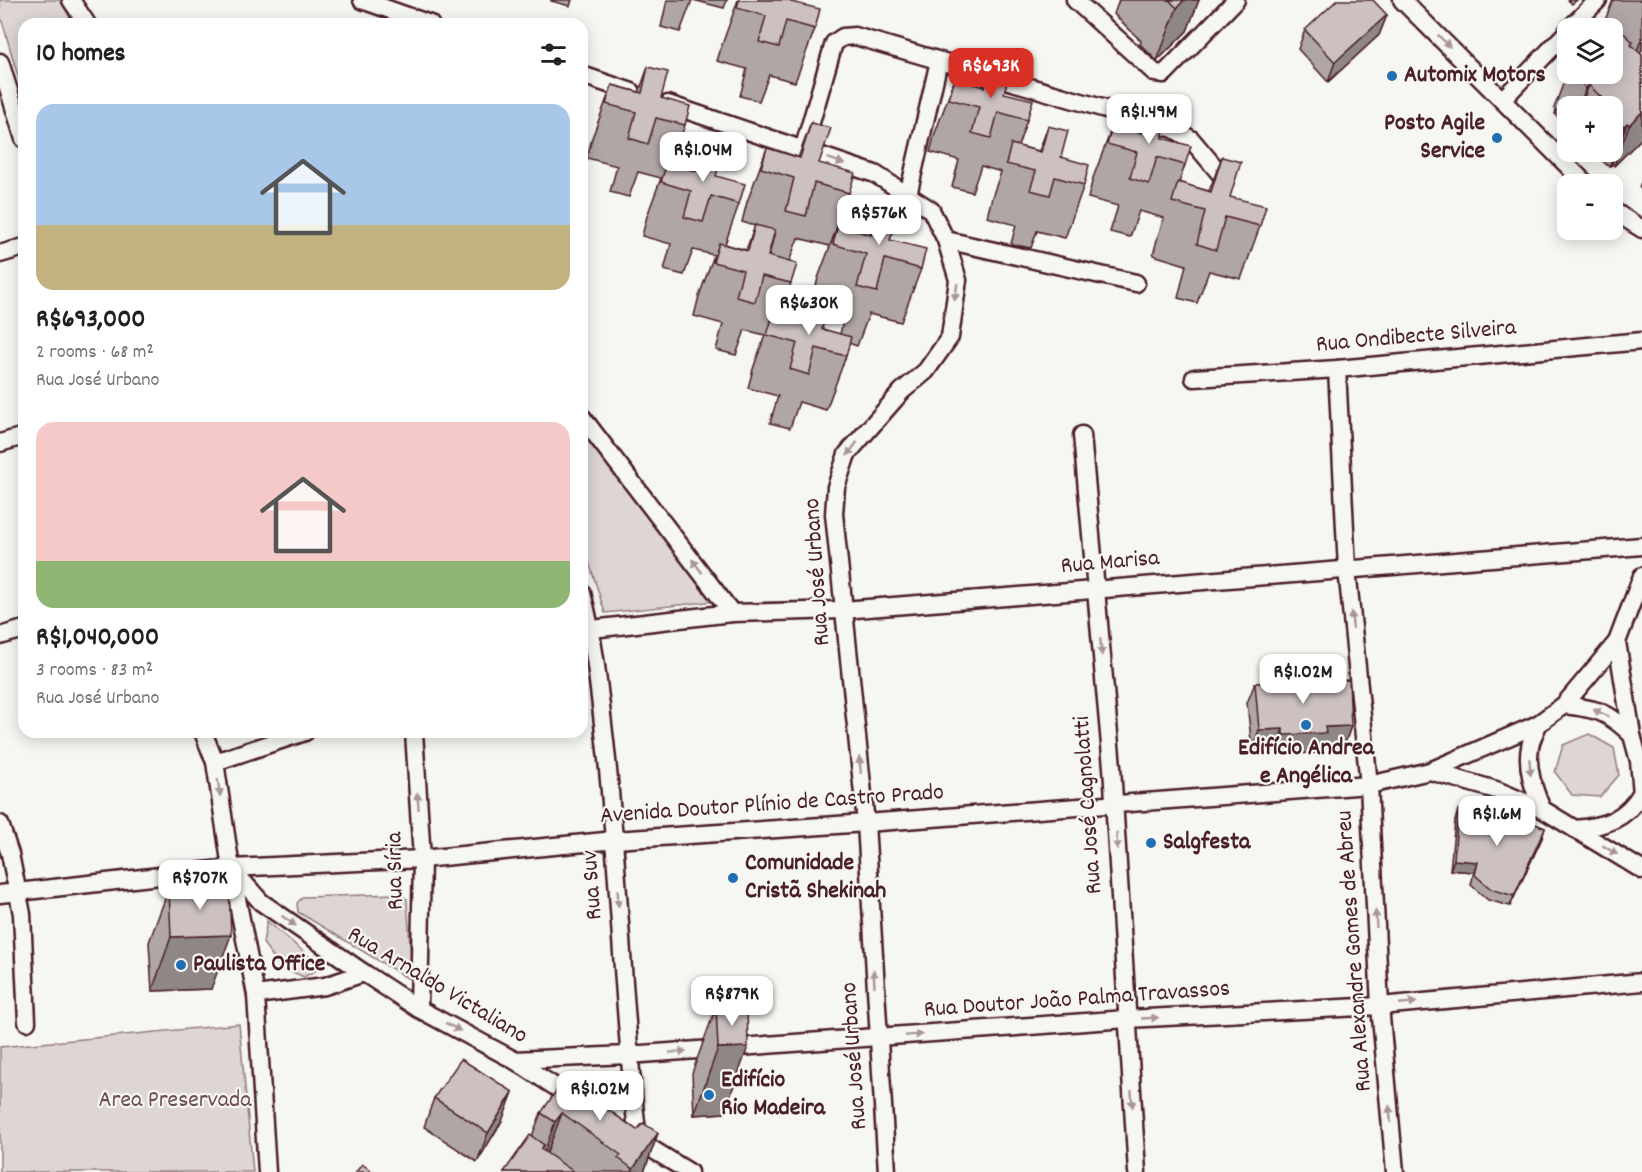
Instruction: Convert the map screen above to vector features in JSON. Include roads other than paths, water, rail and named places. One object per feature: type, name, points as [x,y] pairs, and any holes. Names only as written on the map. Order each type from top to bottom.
[{"type":"street","points":[[71,0],[83,18]]},
{"type":"street","points":[[362,0],[413,18]]},
{"type":"street","points":[[1075,0],[1155,73],[1164,74],[1236,0]]},
{"type":"street","points":[[1402,0],[1576,174]]},
{"type":"street","points":[[1581,18],[1598,0]]},
{"type":"street","points":[[803,150],[834,43],[843,37],[855,36],[1173,129],[1191,139],[1223,177]]},
{"type":"street","points":[[1502,100],[1557,43]]},
{"type":"street","points":[[908,195],[939,61]]},
{"type":"street","points":[[1,70],[18,121]]},
{"type":"street","name":"Rua José Urbano","points":[[588,77],[875,174],[931,210],[946,240],[958,279],[950,337],[926,371],[902,391],[847,454],[836,487],[834,514],[866,823],[877,1037],[887,1172]]},
{"type":"street","points":[[1623,217],[1642,229]]},
{"type":"street","points":[[946,240],[1136,284]]},
{"type":"street","points":[[0,254],[18,249]]},
{"type":"street","name":"Rua Ondibecte Silveira","points":[[1194,378],[1337,369],[1642,341]]},
{"type":"street","name":"Rua Alexandre Gomes de Abreu","points":[[1337,369],[1347,569],[1369,785],[1380,1006],[1395,1172]]},
{"type":"street","points":[[588,425],[732,613]]},
{"type":"street","name":"Rua José Cagnolatti","points":[[1082,435],[1115,804],[1137,1172]]},
{"type":"street","points":[[0,443],[18,438]]},
{"type":"street","name":"Rua Marisa","points":[[588,630],[732,613],[843,610],[1642,546]]},
{"type":"street","name":"Avenida Doutor Plínio de Castro Prado","points":[[0,894],[231,868],[422,859],[615,840],[1369,785],[1430,771],[1538,724],[1564,705],[1617,642],[1642,576]]},
{"type":"street","points":[[0,636],[18,631]]},
{"type":"street","name":"Rua Suv","points":[[588,638],[615,840],[628,1055],[638,1140]]},
{"type":"street","points":[[1575,829],[1600,826],[1622,816],[1634,805],[1642,792],[1639,762],[1632,735],[1617,642]]},
{"type":"street","points":[[1564,705],[1602,711],[1632,735]]},
{"type":"street","points":[[1538,724],[1530,747],[1529,767],[1533,789],[1542,809]]},
{"type":"street","points":[[205,738],[214,762],[231,868],[256,995],[267,1172]]},
{"type":"street","points":[[214,762],[287,738]]},
{"type":"street","name":"Rua Síria","points":[[414,738],[422,859],[418,1009]]},
{"type":"street","points":[[1430,771],[1496,790],[1542,809],[1642,870]]},
{"type":"street","points":[[0,824],[19,892],[27,1022]]},
{"type":"street","name":"Rua Arnaldo Victaliano","points":[[231,868],[261,902],[364,974],[418,1009],[514,1060],[590,1109]]},
{"type":"street","points":[[256,995],[325,986],[364,974]]},
{"type":"street","name":"Rua Doutor João Palma Travassos","points":[[514,1060],[628,1055],[1127,1019],[1380,1006],[1642,982]]},
{"type":"street","points":[[619,1128],[689,1172]]},
{"type":"place","name":"Automix Motors","points":[[1392,76]]},
{"type":"place","name":"Posto Agile Service","points":[[1497,138]]},
{"type":"place","name":"Edifício Andrea e Angélica","points":[[1306,725]]},
{"type":"place","name":"Salgfesta","points":[[1151,843]]},
{"type":"place","name":"Comunidade Cristã Shekinah","points":[[733,878]]},
{"type":"place","name":"Paulista Office","points":[[181,965]]},
{"type":"place","name":"Edifício Rio Madeira","points":[[709,1095]]},
{"type":"park label","name":"Area Preservada","points":[[175,1101]]}]
